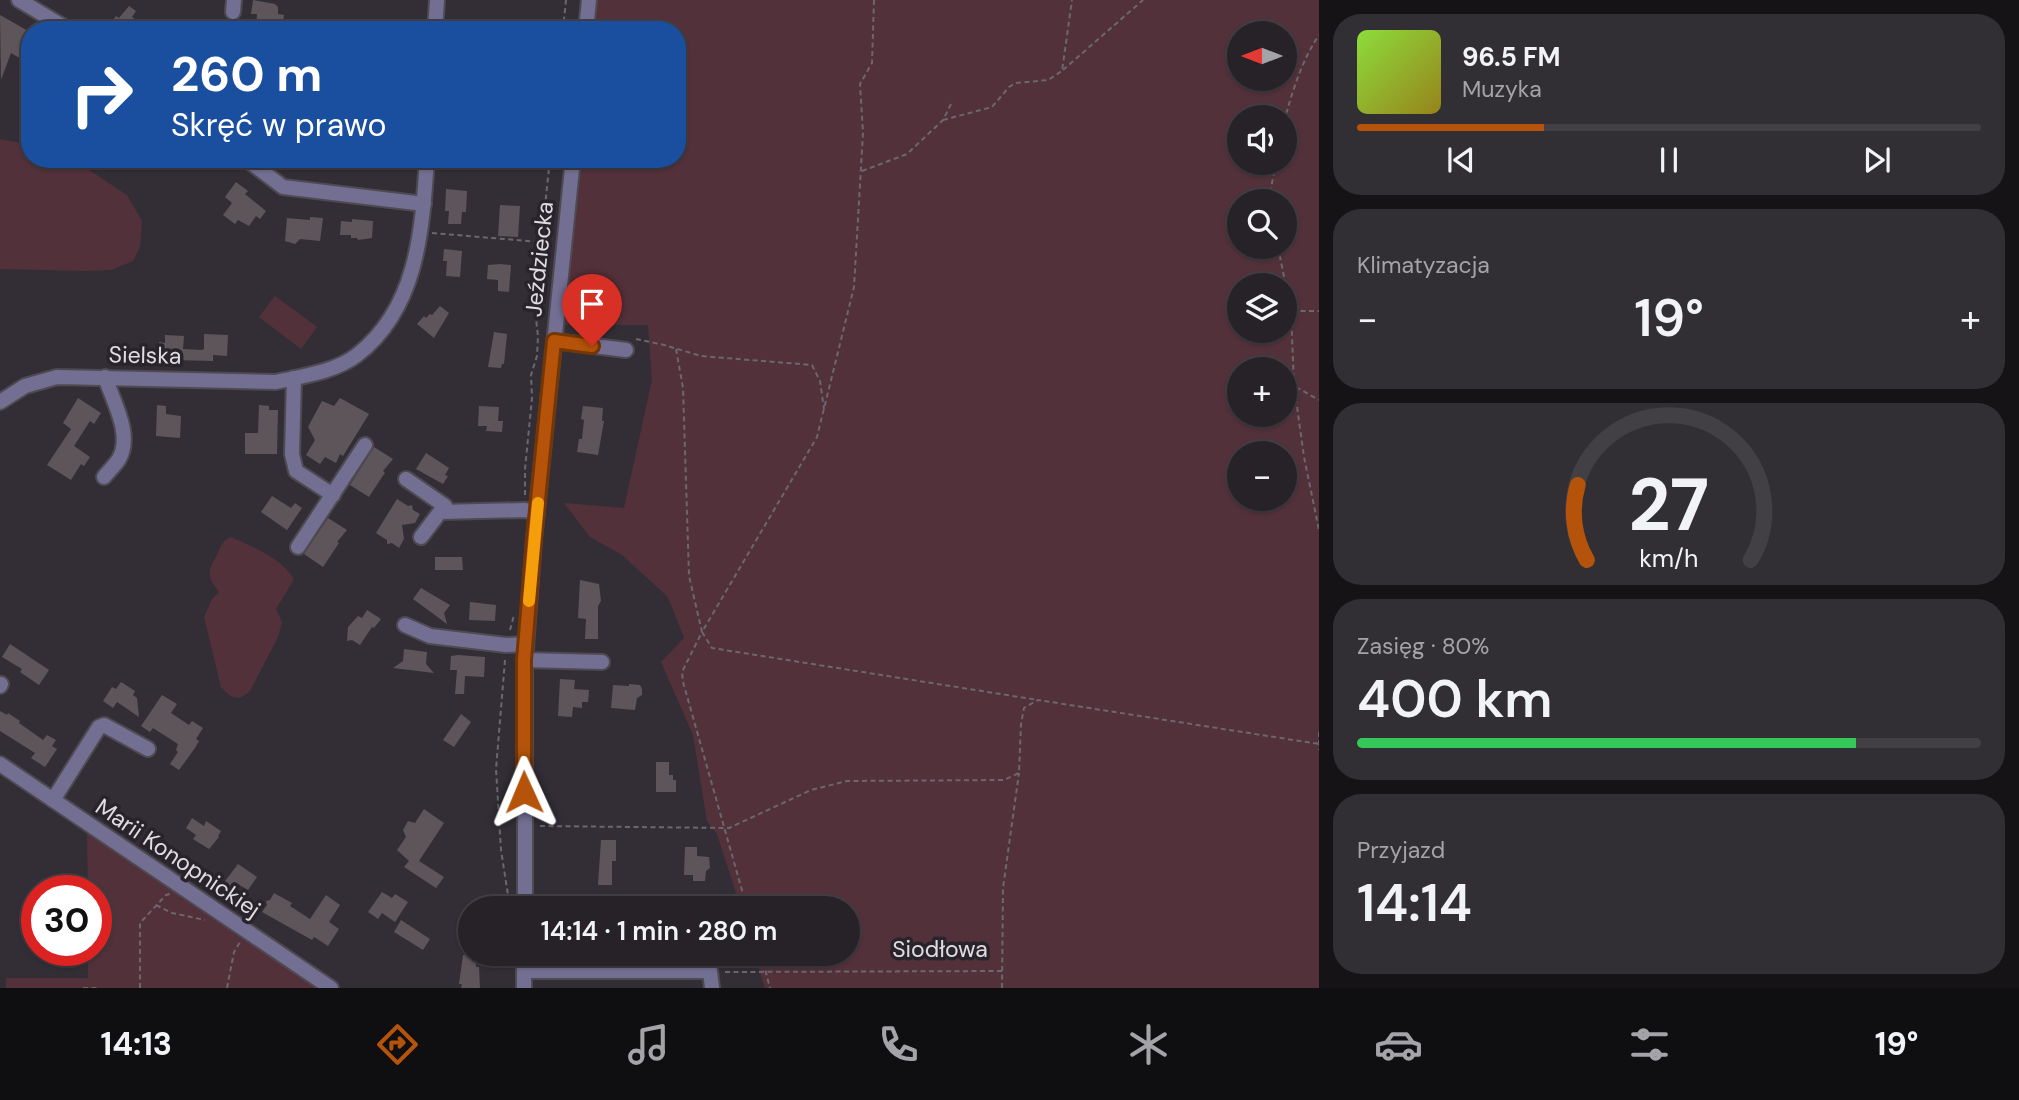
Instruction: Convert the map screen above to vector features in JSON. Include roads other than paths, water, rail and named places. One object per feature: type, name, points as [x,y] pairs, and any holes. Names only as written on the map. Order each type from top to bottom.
[{"type":"street","points":[[19,0],[54,21]]},
{"type":"street","points":[[436,21],[437,0]]},
{"type":"street","points":[[587,21],[589,0]]},
{"type":"street","points":[[258,168],[283,187],[424,204]]},
{"type":"street","name":"Sielska","points":[[0,402],[24,386],[57,377],[276,382],[335,366],[356,356],[384,330],[407,291],[421,232],[426,168]]},
{"type":"street","name":"Jeździecka","points":[[524,896],[525,652],[531,512],[554,341],[571,168]]},
{"type":"street","points":[[554,341],[619,349]]},
{"type":"street","points":[[104,477],[120,457],[124,442],[124,431],[105,377]]},
{"type":"street","points":[[294,378],[292,454],[296,471],[333,495]]},
{"type":"street","points":[[298,547],[365,444]]},
{"type":"street","points":[[406,480],[445,506],[447,511]]},
{"type":"street","points":[[421,537],[440,512],[531,512]]},
{"type":"street","points":[[405,625],[430,636],[506,645],[525,652],[602,662]]},
{"type":"street","points":[[53,800],[99,727],[104,725],[148,749]]},
{"type":"street","name":"Marii Konopnickiej","points":[[0,764],[331,988]]},
{"type":"street","points":[[524,966],[524,988]]},
{"type":"street","points":[[524,971],[710,971],[712,988]]}]
